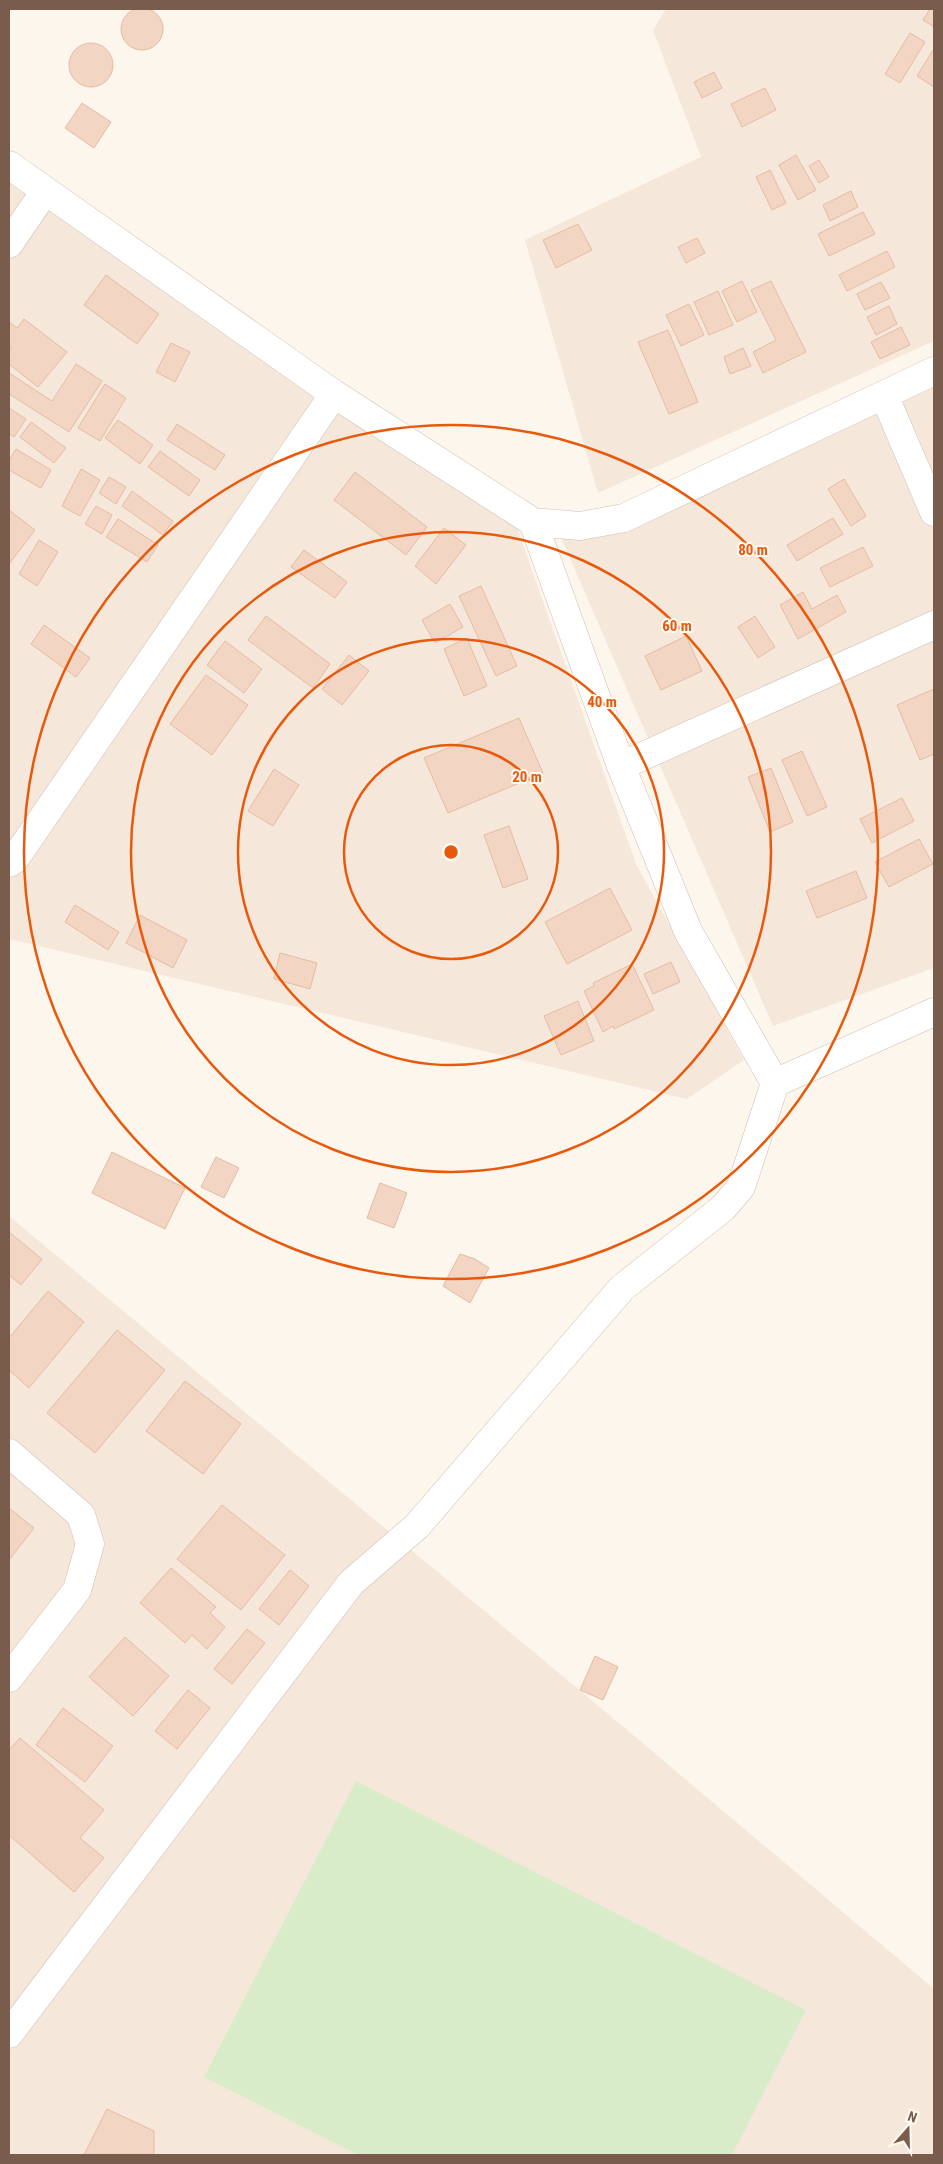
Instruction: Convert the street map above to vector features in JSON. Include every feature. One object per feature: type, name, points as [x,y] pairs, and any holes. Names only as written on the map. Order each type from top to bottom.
[{"type":"street","points":[[9,165],[334,394],[534,522],[580,526],[624,518],[934,370]]},
{"type":"street","points":[[9,244],[45,191]]},
{"type":"street","points":[[9,863],[14,860],[334,394]]},
{"type":"street","points":[[884,395],[934,512]]},
{"type":"street","points":[[534,522],[621,766],[688,931],[775,1083]]},
{"type":"street","points":[[621,766],[934,624]]},
{"type":"street","points":[[9,2034],[351,1583],[417,1526],[622,1288],[723,1208],[741,1187],[775,1083],[934,1012]]},
{"type":"street","points":[[9,1453],[80,1515],[90,1544],[77,1590],[9,1678]]},
{"type":"shaded area","points":[[666,9],[934,9],[934,341],[598,493],[525,240],[701,157],[653,30]]},
{"type":"shaded area","points":[[9,169],[515,522],[636,864],[744,1060],[687,1099],[9,939]]},
{"type":"shaded area","points":[[934,376],[934,968],[773,1026],[559,533]]},
{"type":"shaded area","points":[[9,1216],[588,1697],[934,1989],[934,2155],[9,2155]]},
{"type":"green space","points":[[356,1781],[806,2010],[732,2155],[358,2155],[204,2077]]},
{"type":"building","points":[[146,8],[154,11],[160,17],[163,29],[160,41],[154,47],[138,50],[130,47],[124,41],[121,25],[124,17],[130,11]]},
{"type":"building","points":[[930,9],[934,9],[934,27],[923,20]]},
{"type":"building","points":[[910,33],[925,42],[900,83],[885,74]]},
{"type":"building","points":[[91,43],[103,47],[109,53],[113,65],[109,77],[103,83],[91,87],[79,83],[73,77],[69,65],[73,53],[79,47]]},
{"type":"building","points":[[934,51],[934,87],[917,76]]},
{"type":"building","points":[[714,72],[722,88],[702,98],[694,82]]},
{"type":"building","points":[[765,88],[776,110],[742,127],[731,104]]},
{"type":"building","points":[[82,103],[111,122],[94,148],[65,128]]},
{"type":"building","points":[[796,155],[816,190],[798,200],[779,165]]},
{"type":"building","points":[[819,160],[829,177],[819,183],[809,166]]},
{"type":"building","points":[[770,170],[786,203],[772,210],[756,177]]},
{"type":"building","points":[[851,191],[858,207],[830,221],[823,205]]},
{"type":"building","points":[[863,212],[875,234],[829,256],[818,234]]},
{"type":"building","points":[[578,224],[592,250],[556,268],[543,240]]},
{"type":"building","points":[[697,238],[705,253],[686,263],[678,247]]},
{"type":"building","points":[[887,251],[895,267],[847,291],[839,275]]},
{"type":"building","points":[[106,275],[159,314],[137,344],[84,305]]},
{"type":"building","points":[[742,281],[757,312],[737,322],[722,291]]},
{"type":"building","points":[[771,281],[806,352],[763,373],[753,352],[776,340],[751,290]]},
{"type":"building","points":[[881,282],[890,298],[865,310],[857,294]]},
{"type":"building","points":[[718,291],[733,325],[709,335],[694,302]]},
{"type":"building","points":[[689,304],[704,335],[681,346],[666,315]]},
{"type":"building","points":[[889,306],[897,324],[876,335],[867,317]]},
{"type":"building","points":[[24,319],[67,352],[38,387],[9,364],[9,351],[12,347],[9,344],[9,322],[17,328]]},
{"type":"building","points":[[901,327],[910,345],[880,359],[871,342]]},
{"type":"building","points":[[668,330],[698,402],[669,414],[638,342]]},
{"type":"building","points":[[171,343],[190,352],[175,382],[156,372]]},
{"type":"building","points":[[743,348],[751,366],[730,374],[724,357]]},
{"type":"building","points":[[76,364],[102,381],[69,432],[9,394],[9,373],[52,401]]},
{"type":"building","points":[[105,384],[126,398],[100,441],[78,428]]},
{"type":"building","points":[[9,408],[26,419],[14,437],[9,434]]},
{"type":"building","points":[[118,420],[153,445],[140,464],[105,438]]},
{"type":"building","points":[[31,422],[66,448],[54,463],[20,437]]},
{"type":"building","points":[[177,424],[225,455],[215,470],[167,440]]},
{"type":"building","points":[[16,449],[51,470],[41,488],[9,470],[9,461]]},
{"type":"building","points":[[160,451],[200,480],[189,496],[148,467]]},
{"type":"building","points":[[81,469],[100,480],[80,516],[62,506]]},
{"type":"building","points":[[355,472],[427,527],[406,555],[334,500]]},
{"type":"building","points":[[109,477],[126,487],[116,504],[99,493]]},
{"type":"building","points":[[844,479],[866,516],[851,526],[828,489]]},
{"type":"building","points":[[132,491],[173,521],[163,535],[122,506]]},
{"type":"building","points":[[96,506],[112,515],[102,534],[85,524]]},
{"type":"building","points":[[9,510],[35,530],[9,564]]},
{"type":"building","points":[[833,518],[843,534],[797,561],[787,545]]},
{"type":"building","points":[[118,519],[158,545],[147,562],[106,537]]},
{"type":"building","points":[[444,528],[466,545],[436,584],[415,566]]},
{"type":"building","points":[[39,540],[58,552],[37,586],[19,574]]},
{"type":"building","points":[[863,547],[873,566],[830,587],[820,568]]},
{"type":"building","points":[[304,550],[347,582],[335,598],[291,567]]},
{"type":"building","points":[[481,586],[517,666],[496,676],[459,596]]},
{"type":"building","points":[[803,592],[812,609],[837,595],[846,612],[798,639],[780,605]]},
{"type":"building","points":[[450,604],[463,627],[435,643],[422,620]]},
{"type":"building","points":[[266,616],[330,664],[313,688],[248,640]]},
{"type":"building","points":[[755,616],[775,647],[758,658],[738,627]]},
{"type":"building","points":[[44,625],[90,658],[76,677],[31,644]]},
{"type":"building","points":[[686,636],[702,671],[661,690],[645,656]]},
{"type":"building","points":[[467,638],[487,686],[464,696],[444,649]]},
{"type":"building","points":[[225,641],[262,669],[244,693],[207,665]]},
{"type":"building","points":[[349,655],[369,671],[342,705],[322,689]]},
{"type":"building","points":[[206,675],[248,705],[212,755],[170,724]]},
{"type":"building","points":[[934,689],[934,754],[920,760],[897,705]]},
{"type":"building","points":[[519,718],[543,773],[448,813],[424,758]]},
{"type":"building","points":[[802,751],[827,807],[807,816],[782,760]]},
{"type":"building","points":[[771,768],[793,822],[770,832],[748,777]]},
{"type":"building","points":[[274,769],[299,785],[273,826],[248,811]]},
{"type":"building","points":[[902,798],[914,821],[872,843],[860,819]]},
{"type":"building","points":[[509,826],[528,879],[503,888],[484,835]]},
{"type":"building","points":[[919,839],[933,864],[889,887],[875,862]]},
{"type":"building","points":[[856,871],[867,898],[817,918],[806,891]]},
{"type":"building","points":[[610,888],[632,930],[567,964],[545,922]]},
{"type":"building","points":[[75,905],[119,932],[108,950],[65,922]]},
{"type":"building","points":[[140,915],[187,940],[173,968],[126,943]]},
{"type":"building","points":[[280,953],[317,963],[310,989],[274,979]]},
{"type":"building","points":[[671,962],[680,982],[653,994],[644,974]]},
{"type":"building","points":[[632,964],[654,1010],[614,1029],[613,1026],[603,1032],[584,991],[594,986],[593,983]]},
{"type":"building","points":[[578,1001],[594,1041],[561,1055],[544,1016]]},
{"type":"building","points":[[112,1152],[185,1188],[165,1229],[92,1193]]},
{"type":"building","points":[[216,1157],[239,1168],[224,1198],[201,1187]]},
{"type":"building","points":[[380,1183],[407,1193],[394,1228],[367,1218]]},
{"type":"building","points":[[9,1232],[42,1259],[21,1285],[9,1275]]},
{"type":"building","points":[[460,1254],[475,1259],[489,1268],[470,1303],[443,1286]]},
{"type":"building","points":[[48,1291],[84,1322],[29,1388],[9,1370],[9,1338]]},
{"type":"building","points":[[117,1330],[165,1370],[95,1453],[47,1413]]},
{"type":"building","points":[[185,1381],[241,1424],[203,1474],[146,1431]]},
{"type":"building","points":[[222,1505],[285,1555],[241,1610],[177,1559]]},
{"type":"building","points":[[9,1508],[34,1528],[9,1560]]},
{"type":"building","points":[[171,1568],[216,1607],[210,1613],[225,1627],[207,1649],[192,1635],[185,1643],[140,1603]]},
{"type":"building","points":[[290,1570],[309,1586],[279,1625],[259,1609]]},
{"type":"building","points":[[247,1629],[265,1643],[232,1684],[214,1669]]},
{"type":"building","points":[[125,1637],[169,1676],[133,1716],[89,1677]]},
{"type":"building","points":[[595,1656],[618,1667],[603,1700],[580,1690]]},
{"type":"building","points":[[188,1690],[210,1708],[177,1749],[155,1731]]},
{"type":"building","points":[[63,1708],[113,1746],[85,1782],[36,1745]]},
{"type":"building","points":[[20,1738],[104,1810],[80,1838],[104,1858],[74,1892],[9,1835],[9,1750]]},
{"type":"building","points":[[107,2109],[154,2131],[154,2155],[84,2155]]}]
